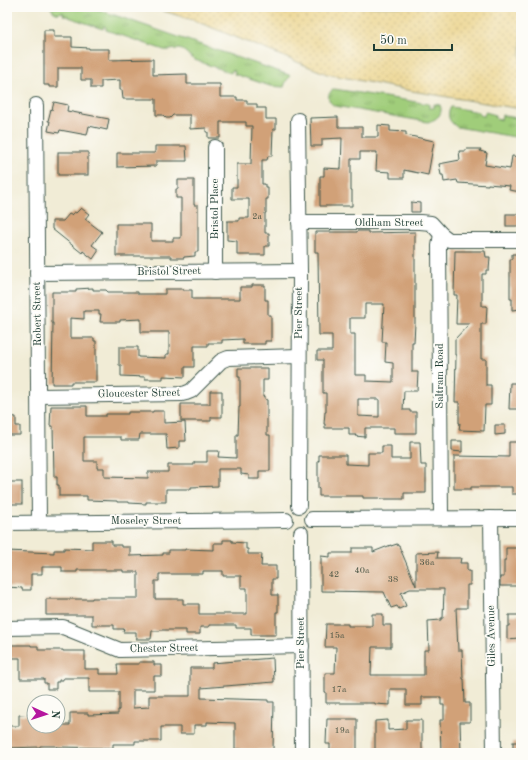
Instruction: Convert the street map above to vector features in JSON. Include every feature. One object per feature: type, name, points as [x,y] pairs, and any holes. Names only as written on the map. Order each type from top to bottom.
[{"type":"street","name":"Robert Street","points":[[36,105],[40,522]]},
{"type":"street","name":"Pier Street","points":[[298,120],[300,271],[299,506]]},
{"type":"street","name":"Bristol Place","points":[[215,272],[216,147]]},
{"type":"street","name":"Oldham Street","points":[[299,222],[420,222],[431,223],[449,240],[521,240]]},
{"type":"street","name":"Saltram Road","points":[[441,234],[441,518]]},
{"type":"street","name":"Bristol Street","points":[[37,274],[300,271]]},
{"type":"street","name":"Gloucester Street","points":[[38,396],[182,394],[191,391],[221,361],[228,358],[299,356]]},
{"type":"street","points":[[299,506],[307,509],[312,519],[310,526],[301,533],[292,531],[286,520],[288,512],[299,506]]},
{"type":"street","name":"Giles Avenue","points":[[491,518],[494,753]]},
{"type":"street","points":[[312,519],[521,518]]},
{"type":"street","name":"Moseley Street","points":[[7,523],[286,520]]},
{"type":"street","name":"Pier Street","points":[[301,533],[302,753]]},
{"type":"street","name":"Chester Street","points":[[7,628],[63,627],[120,650],[302,646]]},
{"type":"green space","points":[[50,7],[91,7],[289,75],[290,77],[286,81],[284,87],[270,86],[234,74],[235,71],[232,70],[231,73],[195,60],[180,49],[164,50],[106,30],[106,27],[104,26],[103,29],[63,15],[64,13],[60,12],[59,14],[54,12]]},
{"type":"green space","points":[[334,89],[429,104],[429,108],[434,108],[434,104],[440,105],[441,111],[434,120],[428,122],[335,106],[328,98],[331,91]]},
{"type":"green space","points":[[451,107],[479,112],[479,115],[484,116],[485,112],[496,115],[496,119],[501,120],[502,115],[521,119],[521,138],[457,127],[449,118],[449,110]]},
{"type":"sand","points":[[150,7],[521,7],[521,109],[412,91],[327,74],[193,20]]},
{"type":"building","points":[[44,30],[54,30],[54,37],[72,37],[72,47],[109,49],[109,60],[153,59],[153,75],[187,74],[187,84],[220,84],[220,97],[237,97],[237,100],[247,100],[247,104],[257,104],[257,108],[266,108],[266,119],[276,119],[276,129],[273,129],[272,156],[268,156],[267,160],[262,160],[262,184],[265,184],[265,187],[268,187],[268,199],[266,199],[265,213],[265,233],[269,233],[269,246],[265,246],[265,255],[237,255],[237,241],[227,240],[227,221],[239,221],[239,218],[249,218],[249,199],[232,199],[232,187],[237,187],[237,164],[251,164],[252,126],[246,126],[246,122],[220,122],[220,138],[208,138],[206,128],[190,129],[190,115],[173,115],[170,118],[166,118],[163,115],[156,115],[156,99],[123,99],[122,90],[120,90],[120,80],[101,81],[101,88],[91,88],[91,80],[81,80],[81,68],[58,68],[58,87],[49,87],[49,85],[44,85]]},
{"type":"building","points":[[54,102],[68,105],[67,111],[109,119],[107,130],[89,126],[87,135],[60,130],[59,133],[48,131],[50,121],[48,121]]},
{"type":"building","points":[[338,117],[338,127],[362,127],[362,137],[378,137],[378,125],[390,126],[390,131],[406,132],[406,135],[434,141],[428,175],[404,170],[404,178],[390,178],[390,172],[376,171],[377,152],[360,152],[360,159],[351,159],[352,206],[320,206],[320,176],[324,176],[324,168],[341,169],[342,138],[322,139],[322,146],[311,146],[310,118]]},
{"type":"building","points":[[155,146],[186,146],[187,161],[156,161],[156,166],[117,167],[117,153],[155,153]]},
{"type":"building","points":[[466,149],[481,149],[480,151],[487,153],[485,165],[510,169],[512,156],[521,157],[521,192],[509,190],[510,186],[458,183],[457,180],[444,182],[439,164],[460,160],[459,151],[466,151]]},
{"type":"building","points":[[58,152],[88,152],[88,175],[58,175]]},
{"type":"building","points":[[178,180],[194,180],[194,205],[198,205],[198,252],[195,252],[195,256],[171,258],[171,256],[116,256],[116,224],[151,224],[151,241],[173,241],[173,238],[181,238],[181,198],[176,198]]},
{"type":"building","points":[[411,202],[420,203],[420,212],[411,212]]},
{"type":"building","points":[[81,208],[89,214],[85,219],[102,232],[92,245],[99,250],[93,259],[83,251],[82,253],[52,229],[52,221],[63,221],[69,214],[71,215],[74,212],[76,213]]},
{"type":"building","points":[[506,214],[521,214],[521,226],[506,226]]},
{"type":"building","points":[[315,232],[415,232],[415,323],[414,342],[412,342],[412,372],[418,372],[417,391],[404,391],[403,410],[416,412],[416,433],[394,433],[394,428],[365,428],[365,437],[349,435],[349,428],[325,428],[326,393],[323,393],[323,360],[317,360],[317,351],[332,351],[332,335],[319,335],[318,252],[315,252]],"holes":[[[365,304],[384,304],[382,342],[386,342],[385,362],[393,363],[393,382],[366,381],[366,375],[355,375],[355,334],[350,334],[350,318],[365,318]],[[358,399],[379,399],[379,417],[358,416]]]},
{"type":"building","points":[[455,251],[485,251],[486,257],[490,257],[489,270],[486,270],[486,274],[482,274],[482,306],[487,306],[486,324],[481,324],[481,359],[486,359],[486,385],[491,385],[491,405],[485,405],[484,431],[459,430],[459,402],[455,402],[455,339],[469,324],[456,324],[457,295],[454,295]]},
{"type":"building","points":[[512,254],[521,254],[521,309],[512,310],[512,299],[510,299],[510,259],[512,259]]},
{"type":"building","points":[[252,285],[265,285],[265,300],[268,300],[268,315],[271,315],[271,341],[265,341],[265,344],[243,344],[243,339],[222,340],[222,343],[208,343],[208,346],[194,346],[194,367],[185,367],[185,377],[163,376],[163,379],[145,379],[145,377],[121,376],[121,365],[119,365],[119,347],[138,347],[138,357],[166,358],[166,354],[169,354],[169,332],[141,332],[141,319],[120,320],[120,322],[100,322],[101,314],[99,314],[99,311],[84,311],[84,319],[70,318],[70,338],[94,338],[94,341],[96,341],[96,382],[52,384],[52,292],[76,292],[76,289],[93,288],[93,290],[106,290],[108,292],[165,294],[165,289],[183,289],[192,290],[192,299],[240,299],[240,287],[252,287]]},
{"type":"building","points":[[238,368],[268,368],[268,380],[263,380],[263,397],[265,396],[265,399],[267,400],[267,435],[270,435],[270,471],[259,471],[259,479],[249,479],[249,475],[241,474],[241,469],[218,469],[218,486],[191,487],[191,489],[166,489],[166,502],[146,502],[146,504],[87,500],[87,496],[59,496],[57,477],[54,477],[53,426],[50,426],[51,406],[87,406],[87,416],[128,414],[128,412],[164,411],[164,423],[185,422],[186,441],[179,441],[179,448],[167,449],[166,434],[140,434],[139,440],[121,440],[121,437],[84,437],[84,461],[97,461],[97,468],[104,468],[104,477],[148,478],[148,472],[168,472],[168,465],[194,465],[194,462],[207,462],[207,451],[219,451],[218,457],[236,458],[236,435],[238,435],[240,407],[240,377],[238,377]]},
{"type":"building","points":[[510,383],[519,383],[519,400],[521,400],[521,409],[509,409]]},
{"type":"building","points":[[210,391],[222,391],[222,417],[211,417],[211,421],[181,421],[181,404],[210,404]]},
{"type":"building","points":[[7,416],[16,417],[16,426],[20,426],[20,435],[7,435]]},
{"type":"building","points":[[495,425],[505,425],[505,434],[495,435]]},
{"type":"building","points":[[452,441],[462,441],[462,452],[452,451]]},
{"type":"building","points":[[410,442],[420,442],[421,465],[426,465],[426,493],[404,493],[404,499],[363,498],[363,496],[319,496],[319,455],[346,455],[346,464],[368,465],[368,453],[382,453],[382,446],[391,446],[391,459],[410,459]]},
{"type":"building","points":[[509,442],[518,442],[519,465],[521,465],[521,494],[512,494],[512,487],[471,487],[471,489],[454,489],[454,456],[509,457]]},
{"type":"building","points":[[7,482],[22,482],[22,504],[7,504]]},
{"type":"building","points":[[223,540],[232,540],[232,542],[246,543],[248,554],[262,554],[261,566],[276,566],[276,579],[272,579],[272,595],[278,595],[276,635],[251,635],[251,628],[236,628],[236,625],[209,625],[209,627],[200,627],[200,634],[186,634],[186,630],[160,630],[152,631],[151,639],[136,639],[136,632],[123,632],[124,629],[114,629],[114,625],[92,625],[92,615],[46,615],[46,599],[138,598],[138,572],[123,572],[123,570],[77,570],[77,572],[62,572],[62,567],[42,567],[42,574],[31,574],[31,590],[7,587],[7,551],[54,553],[54,550],[64,550],[64,548],[92,549],[92,541],[112,541],[112,545],[130,547],[130,556],[163,555],[163,553],[169,553],[169,550],[214,550],[214,543],[223,543]],"holes":[[[203,571],[223,571],[223,576],[241,576],[241,588],[247,588],[247,614],[199,614],[199,604],[183,604],[183,599],[155,599],[155,581],[159,581],[159,574],[203,574]]]},
{"type":"building","points":[[397,544],[416,586],[416,553],[438,552],[437,558],[461,558],[460,563],[467,563],[467,571],[470,571],[470,585],[467,585],[467,608],[456,608],[458,650],[462,650],[465,703],[470,703],[470,722],[460,722],[461,753],[441,753],[440,720],[444,720],[444,705],[441,705],[441,697],[422,697],[422,705],[406,705],[406,689],[390,689],[390,705],[375,703],[326,703],[325,673],[335,673],[336,647],[325,647],[326,624],[372,626],[372,614],[383,614],[383,625],[391,625],[391,647],[372,647],[371,675],[424,675],[424,650],[429,650],[428,621],[441,620],[441,618],[443,618],[444,589],[410,589],[401,593],[406,606],[399,609],[397,606],[391,608],[384,592],[321,591],[321,556],[330,557],[330,553],[352,553],[352,548],[373,548],[373,552]]},
{"type":"building","points":[[506,548],[521,548],[521,586],[500,586],[500,577],[504,577]]},
{"type":"building","points":[[509,615],[521,615],[521,635],[519,635],[519,638],[507,639]]},
{"type":"building","points":[[7,645],[31,645],[38,646],[38,650],[85,651],[85,669],[99,669],[99,674],[118,674],[117,664],[154,662],[154,665],[162,665],[162,676],[154,676],[154,690],[133,690],[133,708],[149,707],[149,696],[190,696],[190,668],[212,668],[212,663],[273,658],[274,682],[201,688],[201,698],[268,700],[268,702],[274,702],[273,750],[235,749],[235,723],[207,722],[207,725],[194,725],[194,734],[180,734],[180,727],[161,727],[161,741],[135,741],[135,744],[113,744],[113,748],[40,746],[7,748],[7,726],[19,726],[19,715],[26,715],[26,734],[66,734],[66,725],[70,725],[70,713],[88,713],[88,715],[118,714],[119,692],[89,692],[89,678],[63,678],[63,680],[56,682],[56,689],[47,689],[47,683],[44,683],[44,679],[20,679],[20,658],[7,658]]},
{"type":"building","points":[[327,719],[357,719],[357,753],[330,753],[330,744],[326,744]]},
{"type":"building","points":[[388,720],[388,730],[406,729],[406,720],[422,720],[422,753],[375,753],[375,721]]},
{"type":"building","points":[[513,742],[521,742],[521,753],[513,753]]}]
